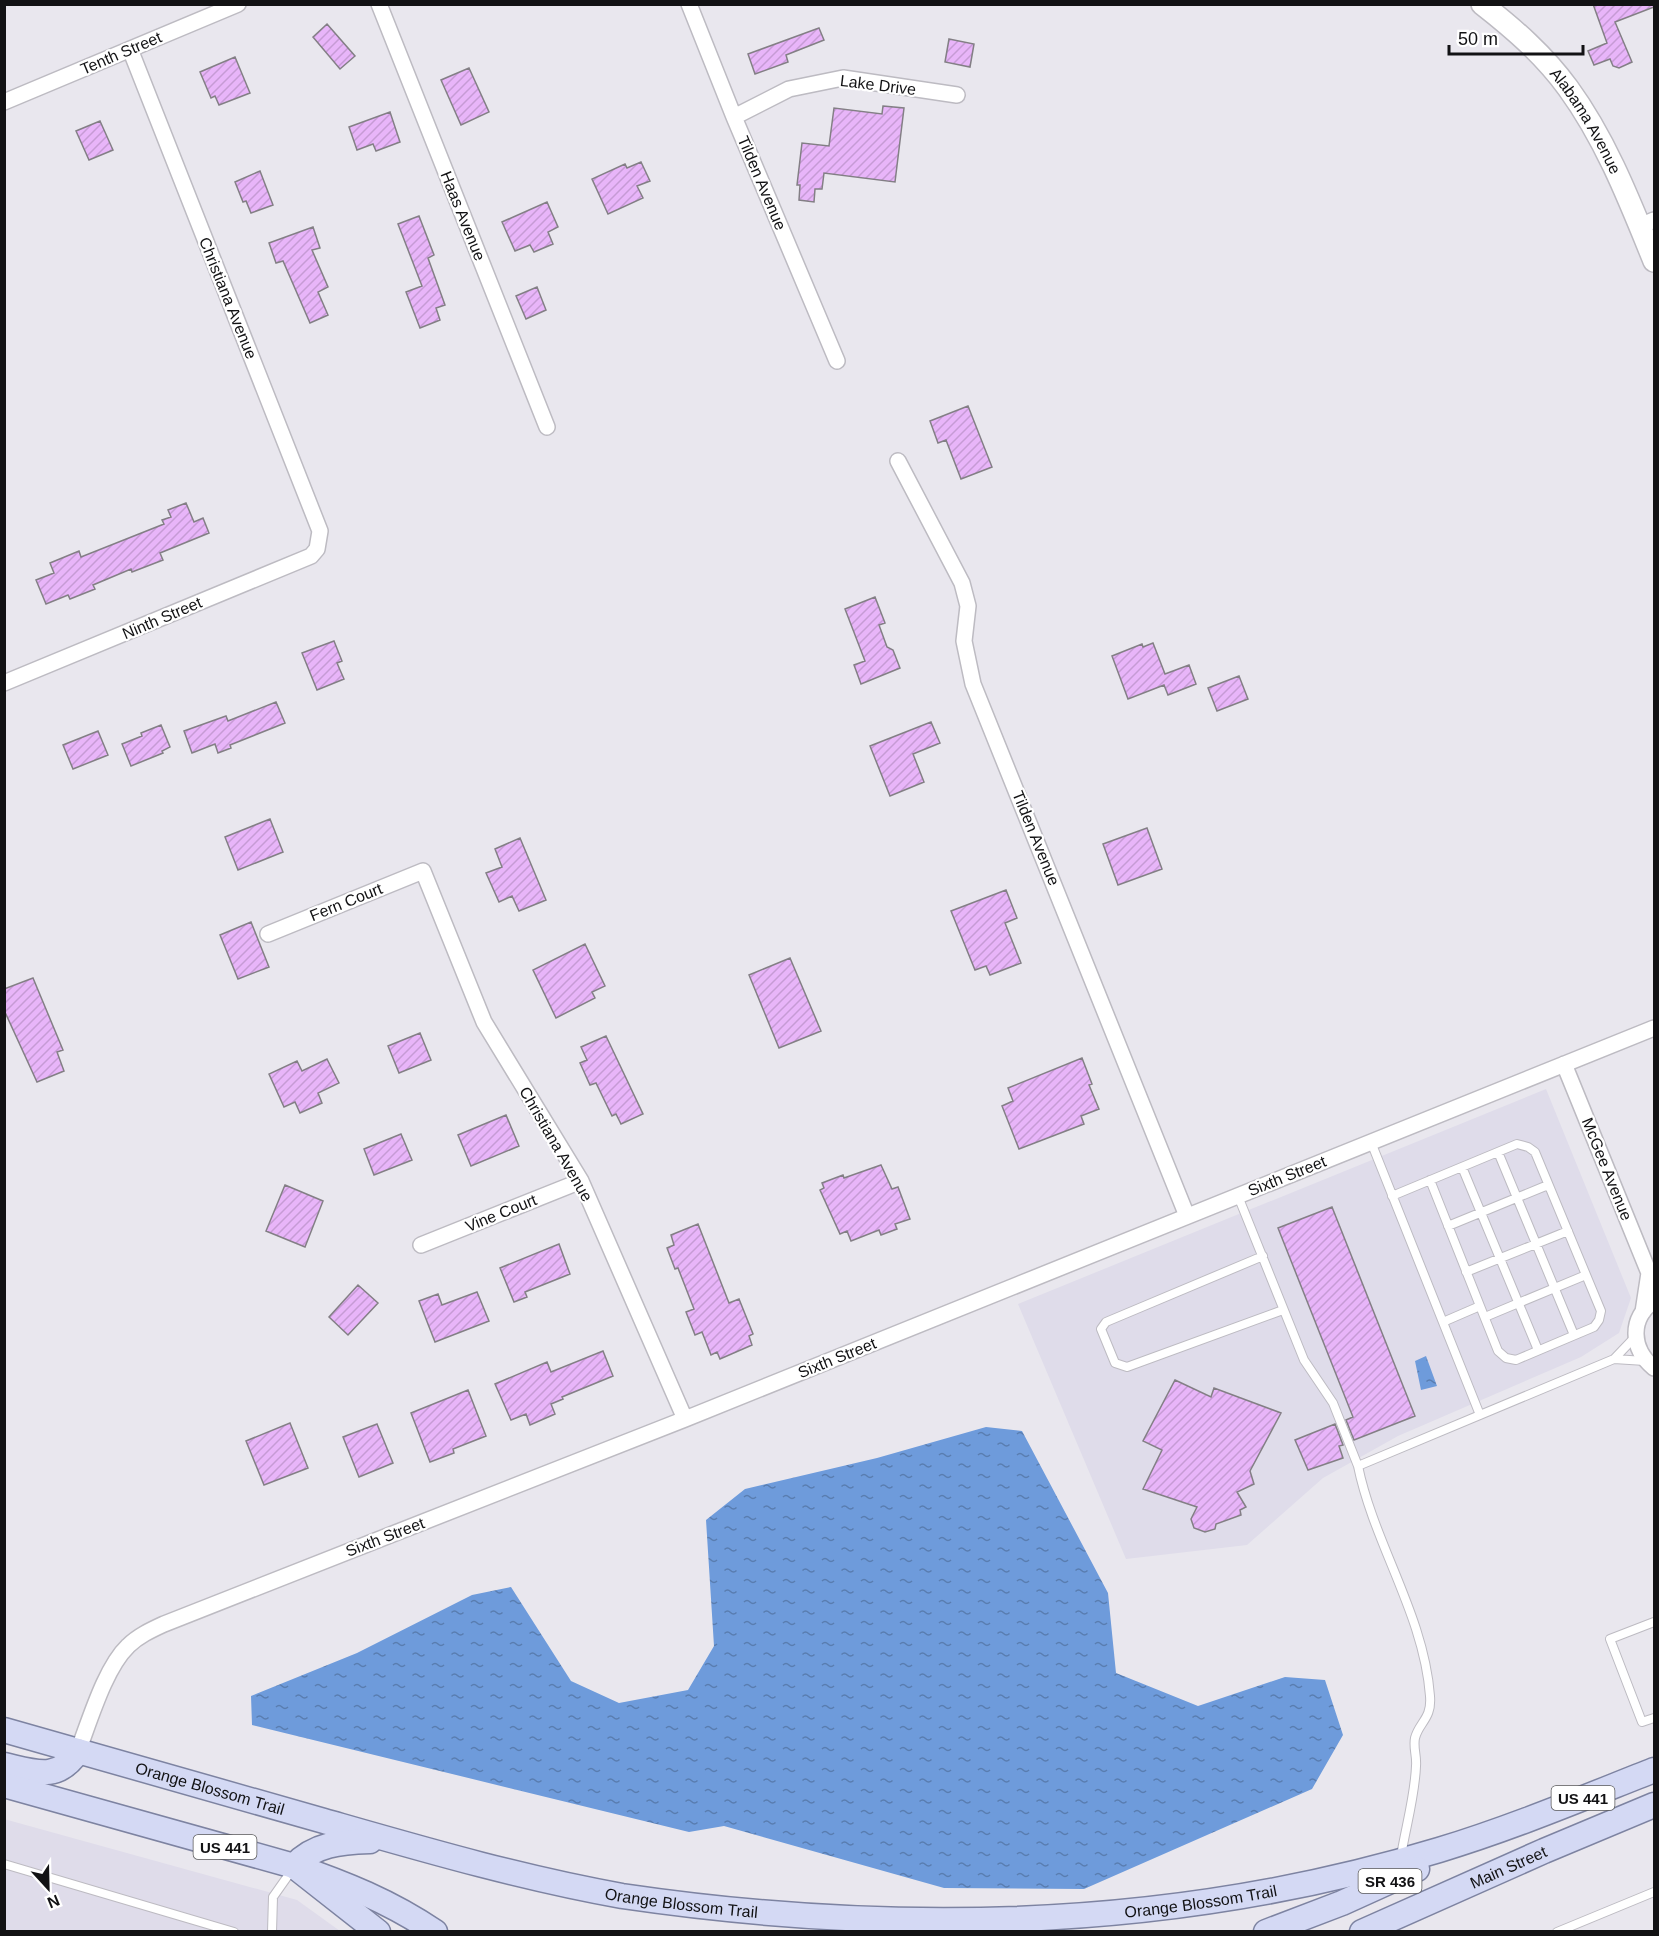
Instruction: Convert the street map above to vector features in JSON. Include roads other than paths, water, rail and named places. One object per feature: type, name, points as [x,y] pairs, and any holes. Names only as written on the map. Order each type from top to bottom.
[{"type":"main road","name":"Orange Blossom Trail","points":[[4,1730],[392,1840],[556,1883],[672,1905],[785,1919],[900,1925],[1059,1921],[1135,1914],[1249,1897],[1311,1884],[1441,1850],[1512,1826]]},
{"type":"main road","points":[[4,1765],[37,1773],[50,1773],[71,1761],[78,1750]]},
{"type":"main road","name":"US 441","points":[[1512,1826],[1654,1770]]},
{"type":"main road","name":"US 441","points":[[4,1785],[338,1880],[411,1915],[435,1932]]},
{"type":"main road","name":"Main Street","points":[[1376,1929],[1544,1851],[1654,1805]]},
{"type":"main road","name":"SR 436","points":[[1266,1932],[1342,1903],[1512,1826]]},
{"type":"main road","points":[[378,1932],[294,1866],[303,1856],[319,1848],[343,1842],[392,1840]]},
{"type":"street","name":"Tenth Street","points":[[4,102],[238,4]]},
{"type":"street","name":"Haas Avenue","points":[[379,4],[547,427]]},
{"type":"street","name":"Tilden Avenue","points":[[689,4],[837,362]]},
{"type":"street","name":"Alabama Avenue","points":[[1482,4],[1529,44],[1567,86],[1647,223],[1654,261]]},
{"type":"street","name":"Christiana Avenue","points":[[130,49],[320,531],[317,549]]},
{"type":"street","name":"Lake Drive","points":[[734,117],[789,89],[843,78],[957,96]]},
{"type":"street","name":"Tilden Avenue","points":[[898,461],[962,582],[968,606],[964,641],[973,684],[1187,1216]]},
{"type":"street","name":"Ninth Street","points":[[4,683],[311,556],[317,549]]},
{"type":"street","name":"Christiana Avenue","points":[[423,871],[484,1022],[581,1181],[685,1419]]},
{"type":"street","name":"Fern Court","points":[[268,934],[423,871]]},
{"type":"street","name":"Sixth Street","points":[[78,1750],[116,1661],[128,1646],[144,1634],[201,1609],[685,1419],[1654,1028]]},
{"type":"street","name":"McGee Avenue","points":[[1564,1064],[1652,1276],[1643,1312],[1637,1324],[1636,1337]]},
{"type":"street","name":"Vine Court","points":[[421,1245],[581,1181]]},
{"type":"street","points":[[1643,1312],[1654,1301]]},
{"type":"street","points":[[1636,1337],[1639,1350],[1650,1364]]},
{"type":"lane","points":[[1371,1142],[1480,1415]]},
{"type":"lane","points":[[1392,1196],[1430,1180],[1517,1144],[1528,1147],[1535,1152],[1601,1311],[1599,1320],[1593,1327],[1516,1360],[1506,1358],[1498,1351],[1430,1180]]},
{"type":"lane","points":[[1498,1152],[1574,1335]]},
{"type":"lane","points":[[1462,1167],[1538,1350]]},
{"type":"lane","points":[[1448,1226],[1548,1185]]},
{"type":"lane","points":[[1238,1196],[1304,1359],[1333,1403],[1358,1466],[1363,1490],[1412,1620],[1423,1659],[1430,1694],[1430,1709],[1415,1738],[1417,1765],[1400,1861]]},
{"type":"lane","points":[[1466,1272],[1568,1231]]},
{"type":"lane","points":[[1263,1256],[1106,1322],[1101,1329],[1115,1363],[1127,1367],[1283,1310]]},
{"type":"lane","points":[[1485,1317],[1586,1275]]},
{"type":"lane","points":[[1443,1322],[1480,1306]]},
{"type":"lane","points":[[1358,1466],[1614,1359],[1636,1337]]},
{"type":"lane","points":[[1614,1359],[1650,1364]]},
{"type":"lane","points":[[1654,1622],[1610,1639],[1642,1722],[1654,1718]]},
{"type":"lane","points":[[4,1864],[234,1932]]},
{"type":"lane","points":[[272,1932],[273,1897],[294,1866]]},
{"type":"lane","points":[[1557,1932],[1654,1892]]},
{"type":"water","points":[[1426,1356],[1437,1386],[1421,1390],[1415,1361]]},
{"type":"water","points":[[986,1427],[1022,1431],[1108,1593],[1116,1673],[1198,1706],[1285,1677],[1325,1680],[1343,1735],[1312,1789],[1084,1889],[944,1888],[724,1826],[689,1832],[252,1725],[251,1696],[357,1653],[472,1595],[511,1587],[571,1681],[619,1703],[688,1690],[714,1646],[706,1520],[745,1489],[877,1458]]}]
